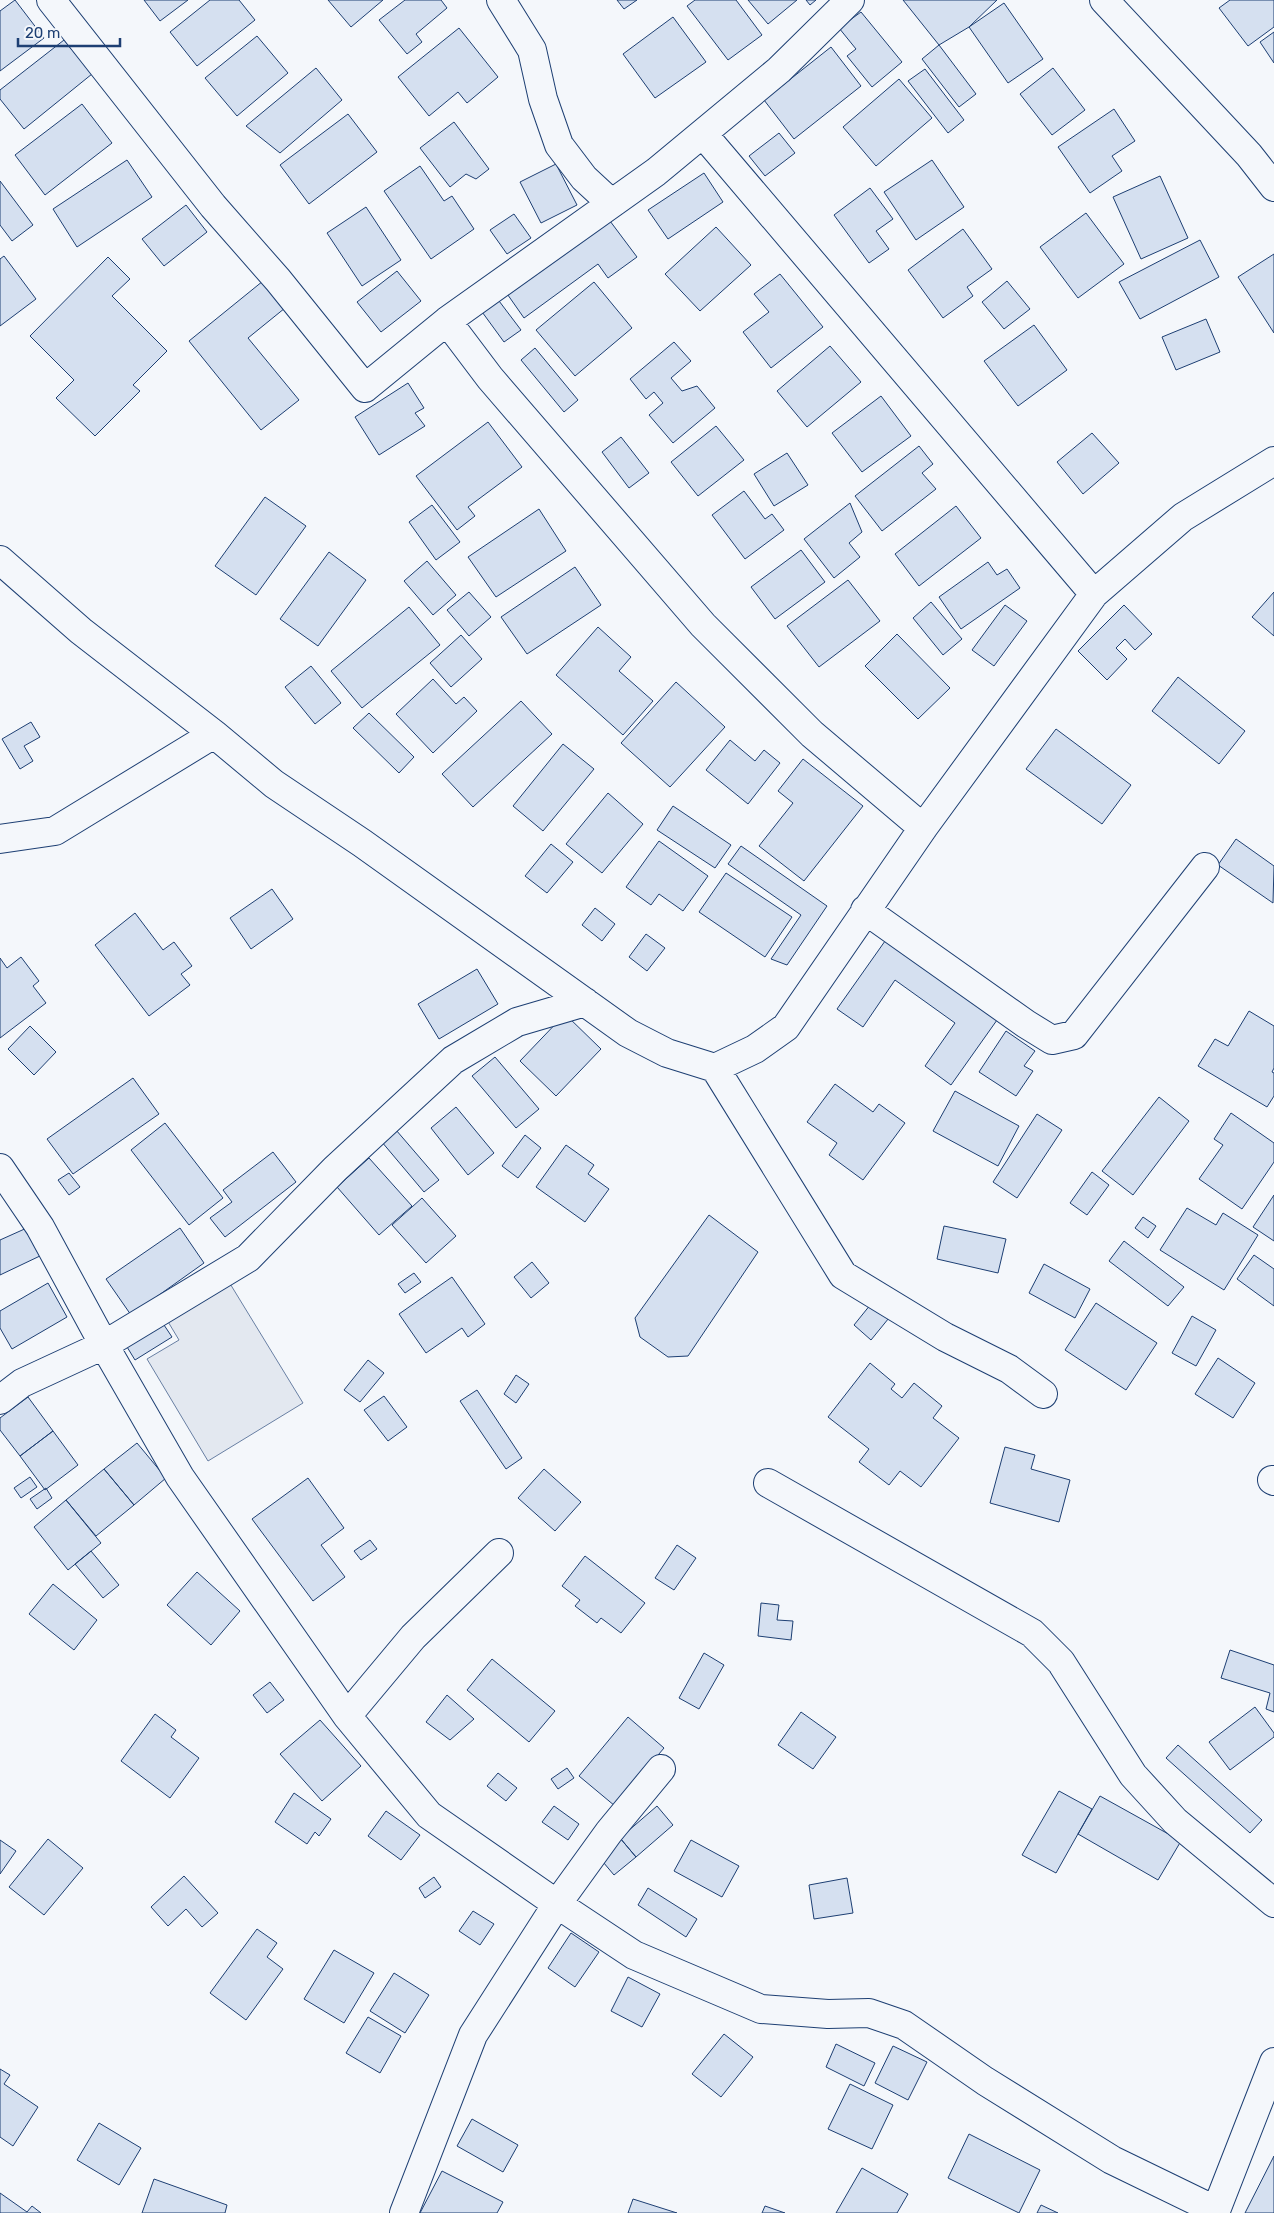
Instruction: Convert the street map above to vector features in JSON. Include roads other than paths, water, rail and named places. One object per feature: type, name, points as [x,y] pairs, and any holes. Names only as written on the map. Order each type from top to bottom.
[{"type":"street","points":[[51,0],[213,206],[278,280],[365,388],[448,321],[656,172],[779,70],[850,0]]},
{"type":"street","points":[[501,0],[532,50],[543,99],[559,145],[584,178],[611,203]]},
{"type":"street","points":[[1104,0],[1249,155],[1274,187]]},
{"type":"street","points":[[703,134],[1094,594]]},
{"type":"street","points":[[448,321],[490,378],[704,625],[812,734],[922,828]]},
{"type":"street","points":[[0,560],[81,631],[214,734],[274,784],[362,843],[628,1033],[667,1054],[715,1068],[755,1050],[786,1027],[922,828],[1094,594],[1183,517],[1274,461]]},
{"type":"street","points":[[0,839],[55,831],[214,734]]},
{"type":"street","points":[[865,910],[1026,1024],[1052,1040],[1074,1035],[1205,866]]},
{"type":"street","points":[[0,1400],[22,1383],[104,1345],[248,1258],[335,1169],[453,1060],[517,1022],[585,1002]]},
{"type":"street","points":[[715,1068],[842,1275],[945,1337],[1009,1369],[1043,1394]]},
{"type":"street","points":[[0,1168],[40,1227],[104,1345],[180,1477],[347,1716],[429,1815],[634,1955],[761,2010],[828,2014],[870,2013],[904,2024],[986,2081],[1112,2160],[1215,2211],[1274,2062]]},
{"type":"street","points":[[768,1483],[1032,1632],[1062,1662],[1101,1728],[1132,1775],[1175,1822],[1274,1903]]},
{"type":"street","points":[[347,1716],[413,1637],[462,1592],[500,1553]]},
{"type":"street","points":[[404,2213],[473,2035],[557,1904],[609,1832],[661,1769]]}]
